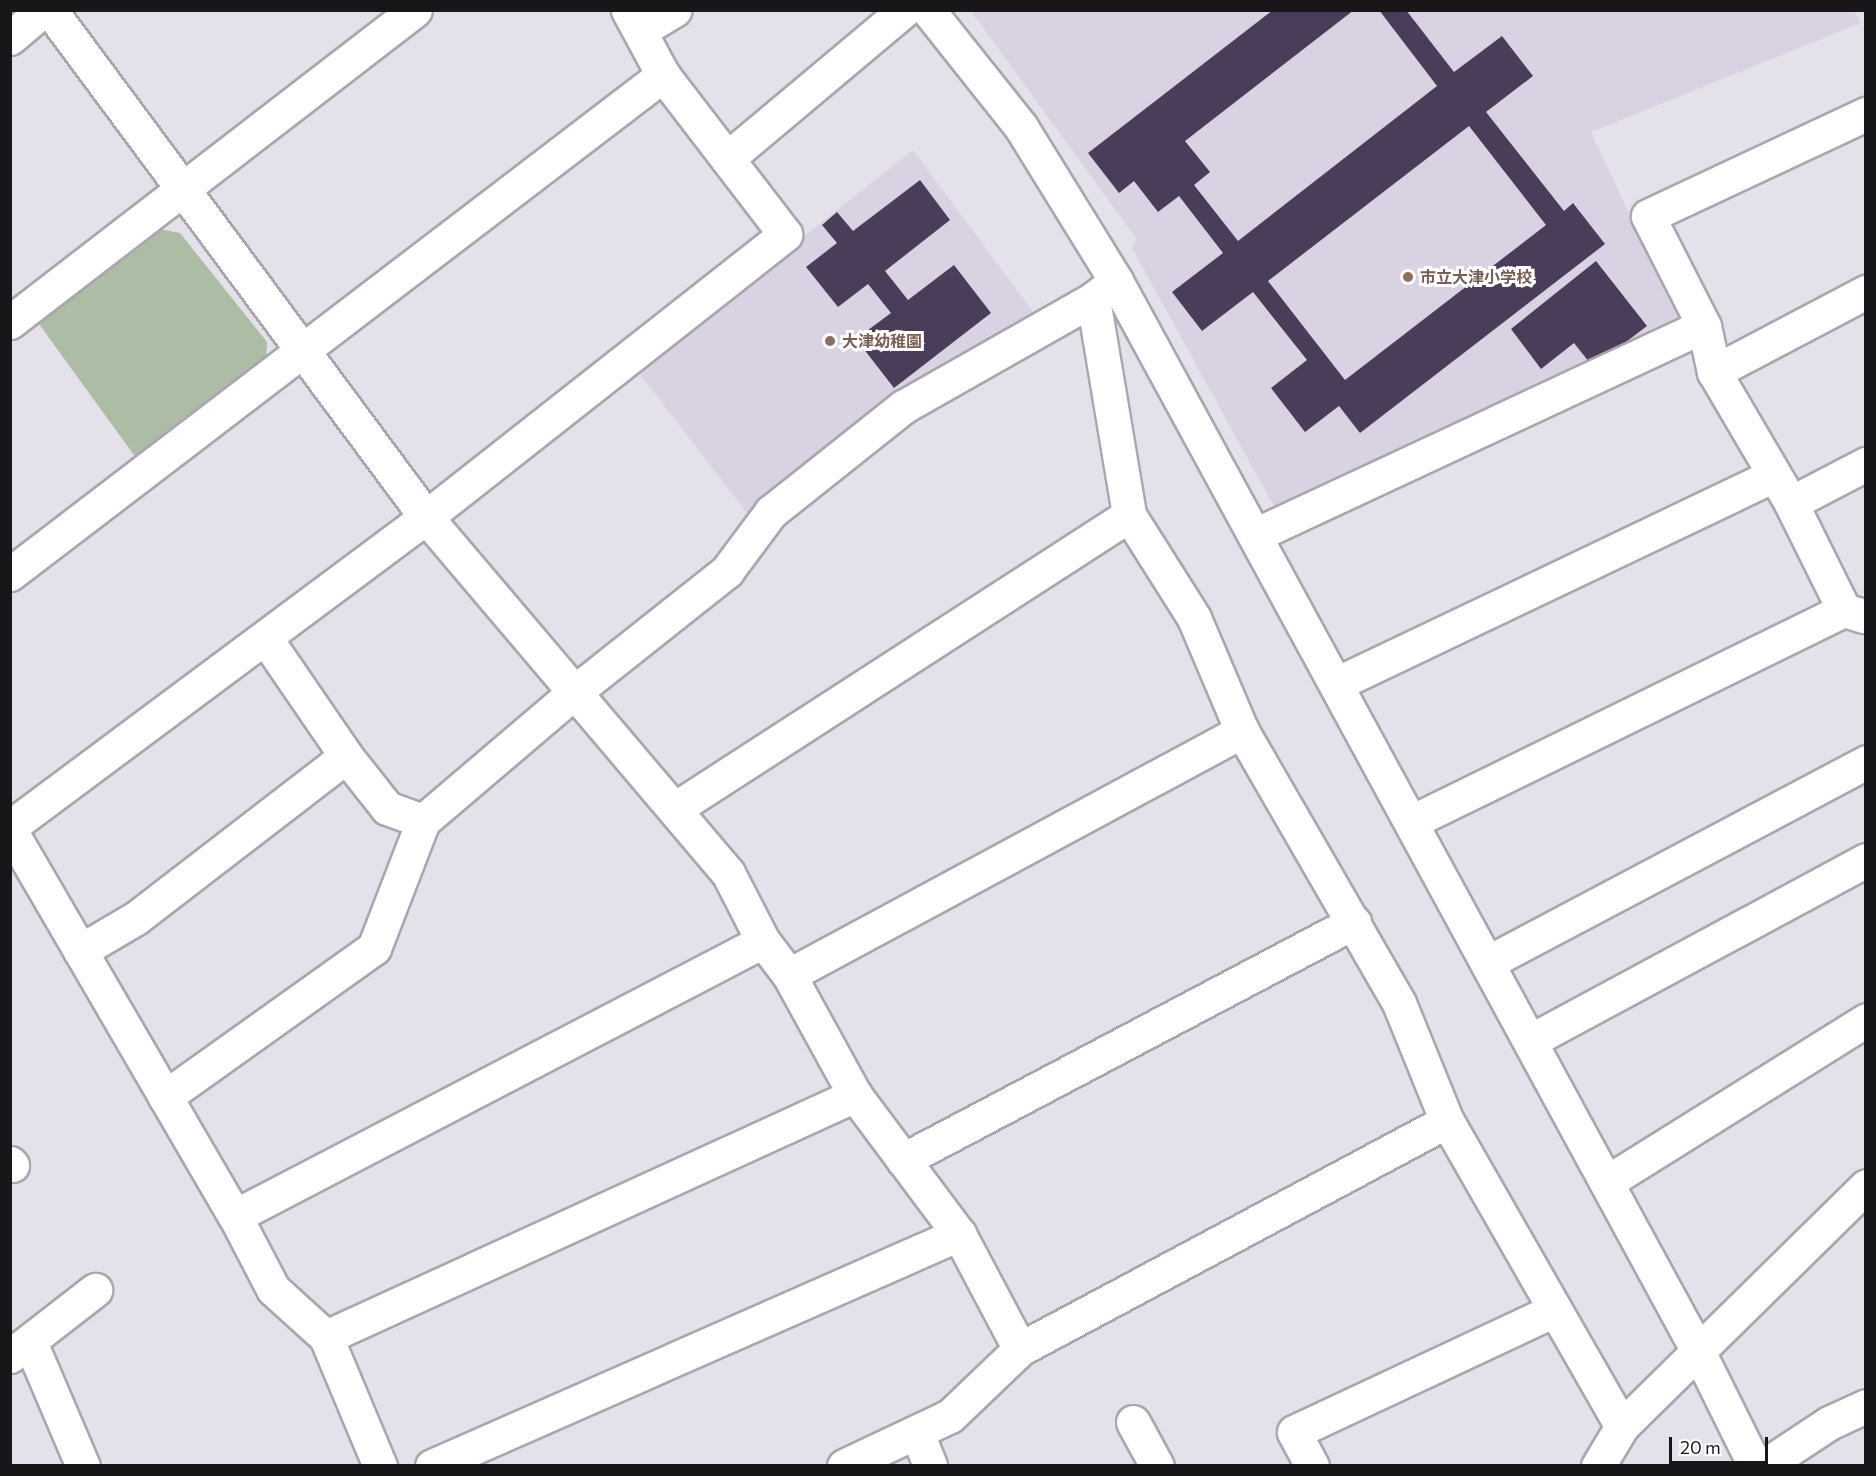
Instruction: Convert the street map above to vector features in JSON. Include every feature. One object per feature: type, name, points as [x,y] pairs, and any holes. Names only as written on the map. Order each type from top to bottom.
[{"type":"street","points":[[10,38],[43,10]]},
{"type":"street","points":[[50,10],[426,517],[572,694],[676,808],[728,873],[763,941],[789,975],[855,1095],[959,1234],[1020,1349]]},
{"type":"street","points":[[10,322],[416,10]]},
{"type":"street","points":[[380,1466],[326,1337],[273,1289],[235,1216],[10,829],[426,517],[785,234],[729,157],[663,75],[634,20],[674,10]]},
{"type":"street","points":[[729,157],[904,10]]},
{"type":"street","points":[[928,10],[1021,127],[1105,290],[1255,535],[1698,1351],[1755,1466]]},
{"type":"street","points":[[10,574],[663,75]]},
{"type":"street","points":[[1411,822],[1855,613],[1714,372],[1704,326],[1648,216],[1866,114]]},
{"type":"street","points":[[1105,290],[1129,515],[1194,618],[1242,731],[1399,1003],[1447,1121],[1622,1426]]},
{"type":"street","points":[[165,1097],[374,948],[423,821],[572,694],[727,571],[771,513],[903,407],[1105,290]]},
{"type":"street","points":[[1714,372],[1866,292]]},
{"type":"street","points":[[1255,535],[1704,326]]},
{"type":"street","points":[[1791,503],[1866,464]]},
{"type":"street","points":[[1336,684],[1774,475]]},
{"type":"street","points":[[676,808],[1129,515]]},
{"type":"street","points":[[266,639],[346,756],[387,808],[423,821]]},
{"type":"street","points":[[789,975],[1242,731]]},
{"type":"street","points":[[80,951],[136,918],[346,756]]},
{"type":"street","points":[[1487,963],[1866,762]]},
{"type":"street","points":[[1530,1041],[1866,860]]},
{"type":"street","points":[[903,1160],[1354,922]]},
{"type":"street","points":[[235,1216],[763,941]]},
{"type":"street","points":[[1607,1182],[1866,1020]]},
{"type":"street","points":[[326,1337],[855,1095]]},
{"type":"street","points":[[844,1466],[950,1416],[1020,1349],[1447,1121]]},
{"type":"street","points":[[1598,1466],[1622,1426],[1866,1186]]},
{"type":"street","points":[[432,1466],[959,1234]]},
{"type":"street","points":[[83,1466],[20,1349],[95,1290]]},
{"type":"street","points":[[1312,1466],[1294,1432],[1555,1310]]},
{"type":"street","points":[[1764,1466],[1829,1423],[1866,1406]]},
{"type":"street","points":[[1133,1422],[1157,1466]]},
{"type":"street","points":[[917,1432],[930,1466]]},
{"type":"shaded area","name":"市立大津小学校","points":[[1853,10],[1861,23],[1591,132],[1629,213],[1684,307],[1676,332],[1278,514],[1132,248],[1136,238],[971,11]]},
{"type":"shaded area","name":"大津幼稚園","points":[[913,150],[1034,313],[896,397],[750,517],[636,369]]},
{"type":"green space","points":[[160,229],[180,233],[267,342],[266,365],[139,462],[39,324]]},
{"type":"building","points":[[1273,10],[1354,10],[1185,141],[1210,172],[1194,185],[1238,241],[1437,86],[1379,10],[1406,10],[1454,72],[1502,36],[1533,76],[1486,112],[1564,211],[1573,203],[1605,244],[1360,433],[1339,406],[1305,432],[1271,388],[1307,360],[1253,292],[1202,331],[1172,292],[1223,253],[1179,196],[1158,212],[1134,181],[1119,193],[1088,153]],"holes":[[[1469,126],[1546,225],[1345,380],[1268,281]]]},
{"type":"building","points":[[920,180],[950,220],[885,271],[908,300],[954,265],[991,313],[894,388],[856,339],[891,313],[868,284],[838,307],[806,267],[837,243],[822,225],[837,212],[853,231]]},
{"type":"building","points":[[1596,261],[1647,326],[1593,367],[1574,343],[1541,369],[1511,329]]},
{"type":"place","name":"市立大津小学校","points":[[1408,277]]},
{"type":"place","name":"大津幼稚園","points":[[830,341]]}]
